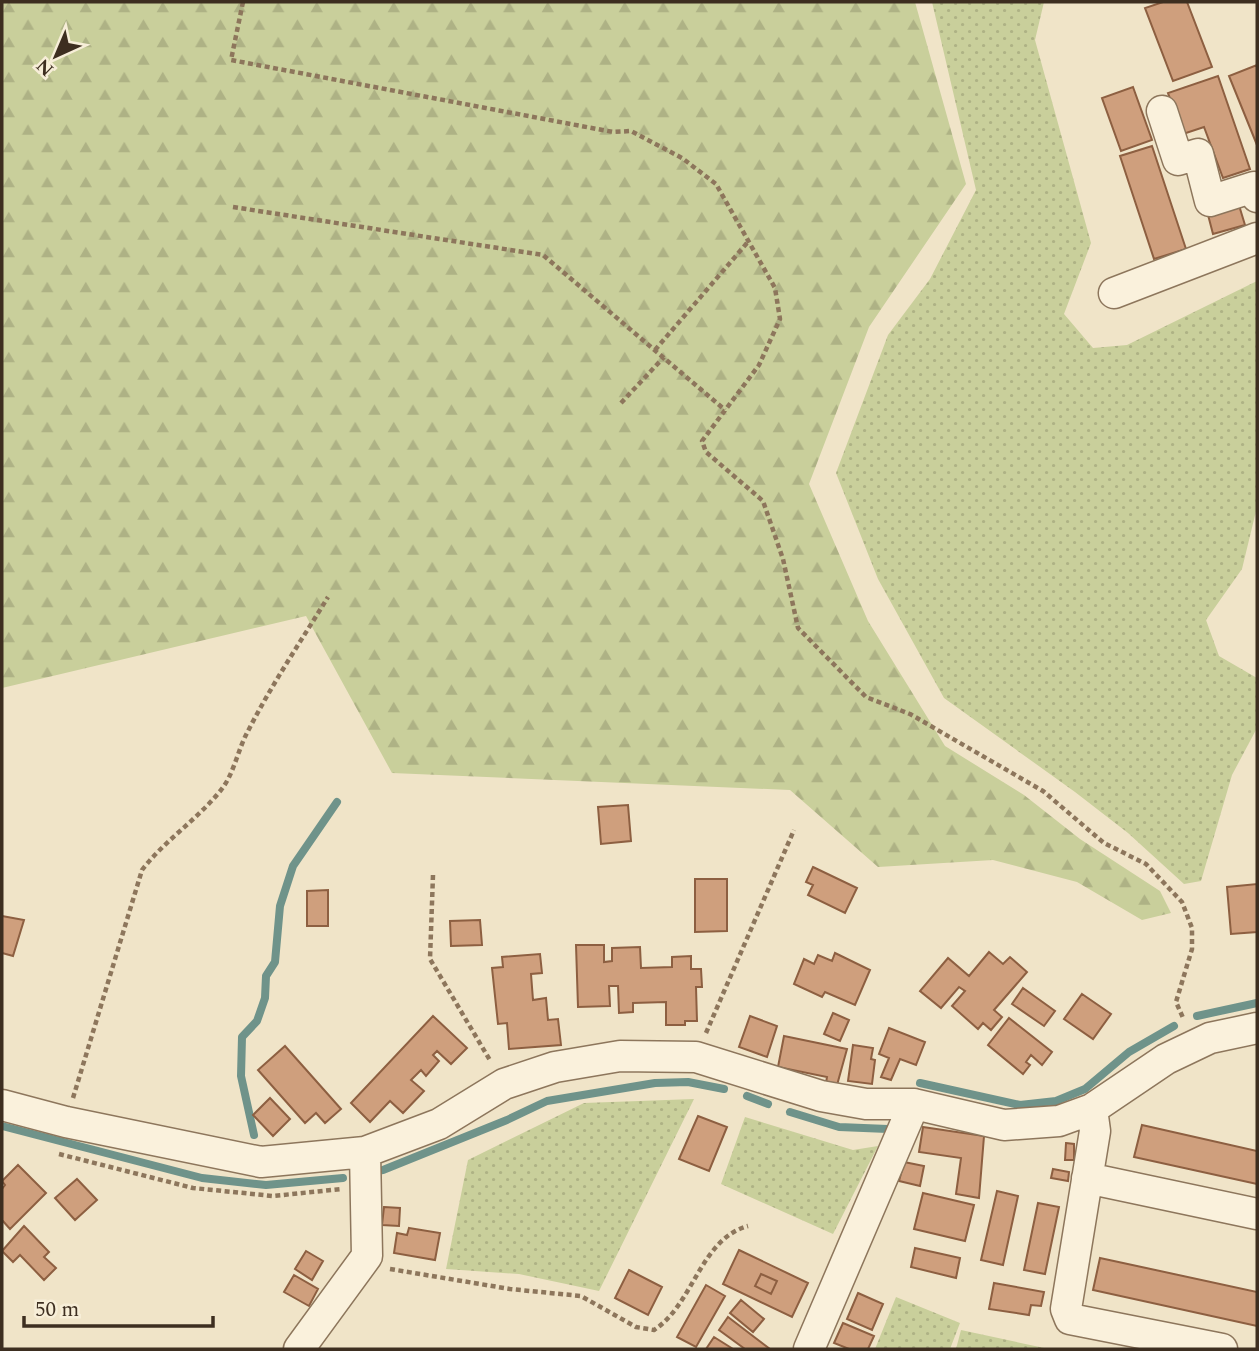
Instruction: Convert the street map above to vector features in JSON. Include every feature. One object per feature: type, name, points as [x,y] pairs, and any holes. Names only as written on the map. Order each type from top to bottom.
[{"type":"street","points":[[1162,111],[1178,160],[1198,154],[1210,201],[1254,187],[1257,197]]},
{"type":"street","points":[[1114,293],[1257,237]]},
{"type":"street","points":[[2,1105],[66,1122],[261,1162],[365,1153],[439,1124],[504,1084],[555,1067],[620,1056],[696,1056],[821,1096],[866,1104],[914,1104],[1004,1125],[1059,1121],[1091,1109],[1166,1059],[1210,1038],[1257,1028]]},
{"type":"street","points":[[809,1349],[914,1104]]},
{"type":"street","points":[[1091,1109],[1095,1131],[1066,1309],[1070,1318],[1222,1349]]},
{"type":"street","points":[[299,1349],[367,1256],[365,1153]]},
{"type":"street","points":[[1087,1178],[1257,1214]]},
{"type":"path","points":[[243,2],[231,60],[614,132],[631,131],[682,158],[716,184],[747,243],[775,288],[780,319],[759,365],[702,441],[706,452],[763,501],[783,559],[799,628],[866,697],[910,714],[1043,791],[1104,843],[1146,864],[1182,902],[1192,928],[1192,949],[1176,1002],[1195,1045]]},
{"type":"path","points":[[233,207],[543,255],[725,410]]},
{"type":"path","points":[[655,349],[747,243]]},
{"type":"path","points":[[621,403],[664,357]]},
{"type":"path","points":[[66,1122],[142,870],[159,848],[190,825],[223,788],[247,733],[271,688],[328,597]]},
{"type":"path","points":[[696,1056],[793,830]]},
{"type":"path","points":[[433,875],[430,959],[504,1084]]},
{"type":"path","points":[[59,1154],[193,1188],[273,1196],[366,1186]]},
{"type":"path","points":[[367,1256],[395,1272],[581,1296],[636,1327],[654,1330],[667,1322],[682,1305],[718,1244],[733,1230],[748,1226]]},
{"type":"green space","points":[[2,2],[915,2],[966,184],[869,327],[809,484],[868,621],[945,746],[1024,795],[1080,839],[1160,891],[1171,913],[1142,920],[1077,882],[993,860],[878,867],[790,790],[392,773],[306,616],[2,688]]},
{"type":"green space","points":[[932,2],[1044,2],[1035,40],[1091,243],[1064,314],[1093,348],[1127,345],[1257,281],[1257,507],[1242,569],[1206,620],[1219,656],[1257,678],[1257,728],[1232,775],[1201,881],[1184,884],[1128,833],[944,698],[878,579],[836,473],[888,335],[930,279],[976,190]]},
{"type":"green space","points":[[694,1099],[599,1291],[519,1274],[446,1269],[468,1160],[584,1103]]},
{"type":"green space","points":[[745,1117],[853,1150],[878,1146],[833,1234],[721,1184]]},
{"type":"green space","points":[[896,1297],[960,1323],[950,1349],[875,1349]]},
{"type":"green space","points":[[961,1330],[1049,1349],[956,1349]]},
{"type":"building","points":[[1163,2],[1187,2],[1212,67],[1173,81],[1145,8]]},
{"type":"building","points":[[1257,65],[1257,145],[1229,76]]},
{"type":"building","points":[[1218,76],[1250,169],[1223,178],[1204,127],[1183,134],[1168,93]]},
{"type":"building","points":[[1133,87],[1152,140],[1121,151],[1102,98]]},
{"type":"building","points":[[1152,146],[1186,249],[1154,259],[1120,156]]},
{"type":"building","points":[[1238,202],[1245,225],[1213,234],[1207,211]]},
{"type":"building","points":[[628,805],[631,841],[601,844],[598,807]]},
{"type":"building","points":[[813,867],[857,888],[845,913],[808,895],[813,885],[806,882]]},
{"type":"building","points":[[695,879],[727,879],[727,931],[695,932]]},
{"type":"building","points":[[1257,884],[1257,932],[1231,934],[1227,887]]},
{"type":"building","points":[[328,890],[328,926],[307,926],[307,891]]},
{"type":"building","points":[[2,916],[24,920],[13,956],[2,953]]},
{"type":"building","points":[[480,920],[482,945],[451,946],[450,921]]},
{"type":"building","points":[[576,945],[604,945],[604,962],[612,961],[612,948],[640,947],[641,968],[672,967],[672,957],[691,956],[691,969],[701,969],[702,987],[696,987],[697,1021],[685,1021],[685,1025],[666,1025],[666,1002],[633,1003],[633,1012],[619,1013],[618,986],[609,986],[610,1006],[578,1007]]},
{"type":"building","points":[[989,952],[1003,964],[1010,957],[1027,972],[994,1010],[1002,1017],[991,1030],[983,1023],[978,1029],[952,1006],[965,991],[959,987],[941,1008],[920,991],[948,958],[969,976]]},
{"type":"building","points":[[835,953],[870,970],[855,1005],[825,992],[822,997],[794,984],[804,959],[814,964],[818,955],[832,961]]},
{"type":"building","points":[[540,954],[542,973],[531,974],[533,1000],[546,998],[548,1020],[558,1019],[561,1045],[509,1049],[507,1023],[498,1024],[492,968],[503,967],[502,957]]},
{"type":"building","points":[[1023,988],[1055,1011],[1044,1026],[1012,1004]]},
{"type":"building","points":[[1082,994],[1111,1014],[1093,1039],[1064,1019]]},
{"type":"building","points":[[833,1013],[849,1020],[840,1041],[824,1034]]},
{"type":"building","points":[[433,1016],[467,1048],[451,1064],[437,1051],[433,1055],[439,1061],[426,1076],[421,1070],[411,1080],[424,1091],[403,1113],[390,1101],[370,1122],[351,1103]]},
{"type":"building","points":[[750,1016],[777,1026],[767,1057],[739,1047]]},
{"type":"building","points":[[1009,1018],[1052,1052],[1042,1065],[1031,1055],[1026,1062],[1030,1065],[1023,1074],[988,1045]]},
{"type":"building","points":[[889,1028],[925,1042],[916,1065],[900,1059],[891,1080],[881,1077],[889,1058],[879,1054]]},
{"type":"building","points":[[784,1036],[847,1049],[837,1085],[826,1083],[827,1077],[778,1067]]},
{"type":"building","points":[[853,1045],[873,1048],[871,1059],[875,1060],[872,1084],[848,1081]]},
{"type":"building","points":[[285,1046],[341,1109],[325,1123],[316,1113],[305,1123],[258,1070]]},
{"type":"building","points":[[270,1098],[290,1119],[273,1136],[253,1115]]},
{"type":"building","points":[[698,1116],[727,1127],[709,1171],[679,1159]]},
{"type":"building","points":[[1142,1125],[1257,1151],[1257,1184],[1134,1157]]},
{"type":"building","points":[[923,1127],[984,1136],[979,1198],[956,1194],[961,1158],[919,1152]]},
{"type":"building","points":[[1066,1143],[1074,1144],[1074,1160],[1065,1160]]},
{"type":"building","points":[[904,1162],[924,1166],[920,1186],[899,1181]]},
{"type":"building","points":[[18,1165],[46,1193],[10,1229],[2,1220],[2,1189],[5,1185],[2,1181]]},
{"type":"building","points":[[1053,1169],[1069,1172],[1068,1181],[1051,1178]]},
{"type":"building","points":[[77,1179],[97,1200],[75,1220],[55,1198]]},
{"type":"building","points":[[997,1191],[1018,1196],[1003,1265],[981,1260]]},
{"type":"building","points":[[923,1193],[974,1205],[965,1241],[914,1229]]},
{"type":"building","points":[[1038,1203],[1059,1207],[1045,1274],[1024,1270]]},
{"type":"building","points":[[384,1207],[400,1208],[399,1226],[382,1225]]},
{"type":"building","points":[[24,1226],[49,1252],[44,1257],[56,1268],[44,1280],[20,1255],[13,1262],[2,1251]]},
{"type":"building","points":[[409,1228],[440,1233],[435,1260],[394,1253],[397,1233],[407,1235]]},
{"type":"building","points":[[915,1248],[960,1258],[956,1278],[911,1267]]},
{"type":"building","points":[[739,1250],[808,1283],[792,1317],[723,1284]]},
{"type":"building","points":[[306,1251],[323,1261],[312,1280],[295,1269]]},
{"type":"building","points":[[1100,1258],[1257,1292],[1257,1326],[1093,1290]]},
{"type":"building","points":[[629,1270],[662,1287],[648,1315],[615,1298]]},
{"type":"building","points":[[761,1274],[777,1281],[771,1294],[755,1286]]},
{"type":"building","points":[[294,1275],[318,1289],[309,1306],[284,1292]]},
{"type":"building","points":[[994,1283],[1044,1292],[1041,1306],[1031,1305],[1029,1315],[989,1309]]},
{"type":"building","points":[[706,1285],[725,1296],[696,1347],[677,1337]]},
{"type":"building","points":[[858,1293],[883,1304],[872,1330],[847,1319]]},
{"type":"building","points":[[741,1300],[764,1319],[753,1332],[730,1313]]},
{"type":"building","points":[[728,1317],[770,1349],[745,1349],[719,1330]]},
{"type":"building","points":[[843,1323],[874,1336],[868,1349],[849,1349],[834,1343]]},
{"type":"building","points":[[714,1337],[733,1349],[706,1349]]},
{"type":"waterway","points":[[254,1135],[241,1076],[242,1037],[257,1021],[265,998],[266,976],[275,962],[280,906],[293,866],[337,802]]},
{"type":"waterway","points":[[1197,1016],[1257,1003]]},
{"type":"waterway","points":[[920,1083],[1020,1105],[1056,1101],[1085,1089],[1129,1052],[1174,1026]]},
{"type":"waterway","points":[[383,1170],[547,1101],[655,1083],[688,1082],[724,1089]]},
{"type":"waterway","points":[[747,1096],[768,1104]]},
{"type":"waterway","points":[[790,1112],[839,1127],[888,1129]]},
{"type":"waterway","points":[[2,1126],[202,1178],[266,1185],[343,1178]]}]
